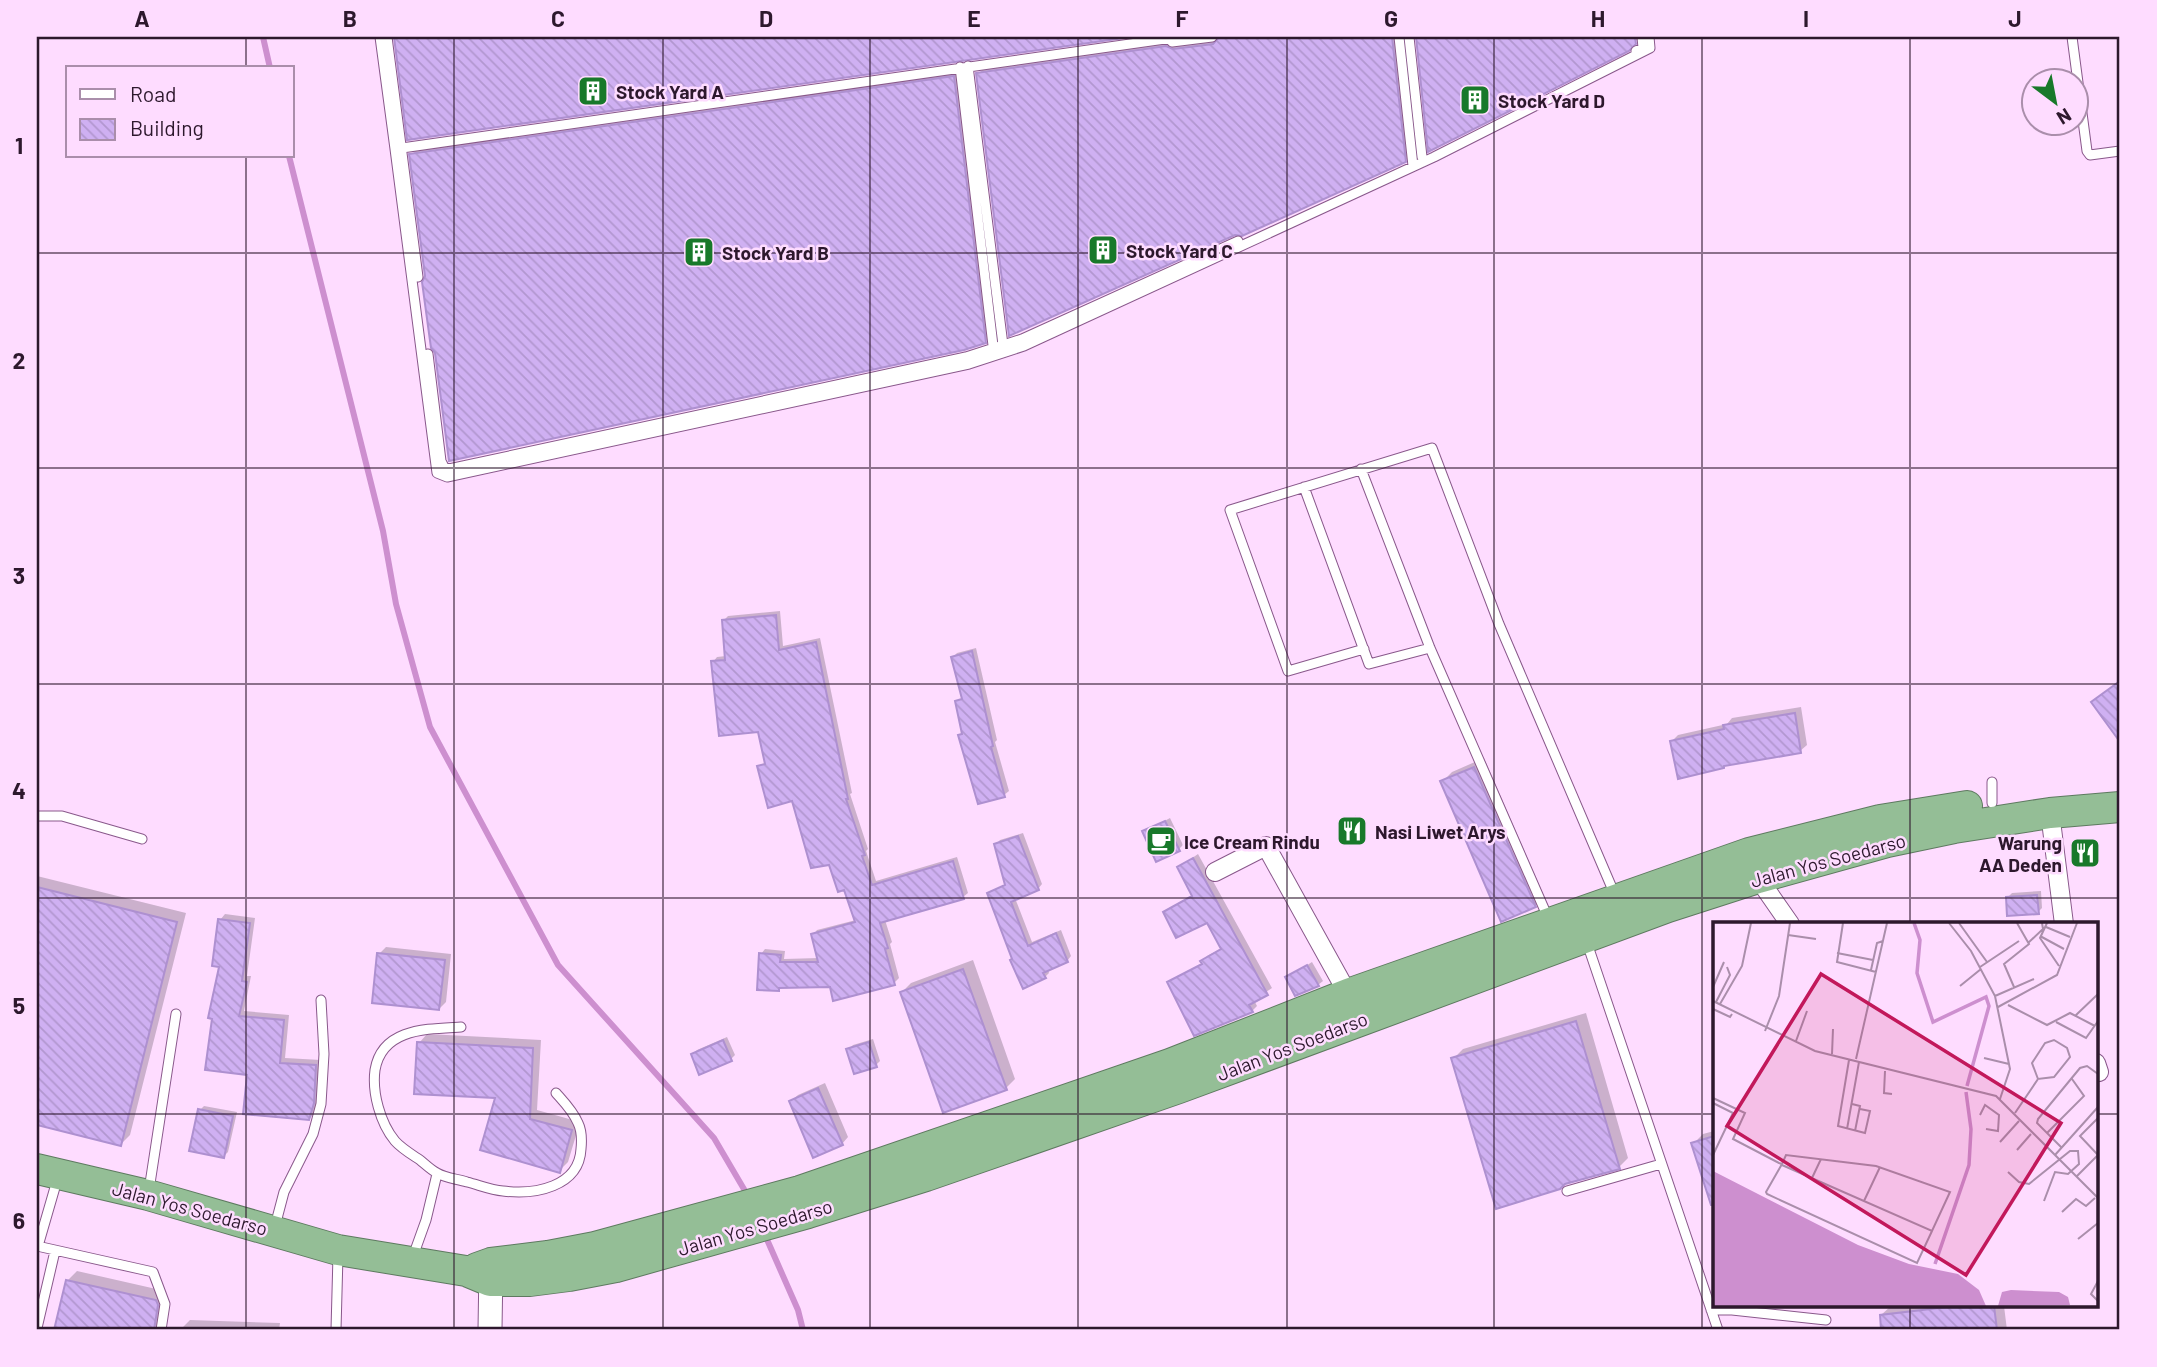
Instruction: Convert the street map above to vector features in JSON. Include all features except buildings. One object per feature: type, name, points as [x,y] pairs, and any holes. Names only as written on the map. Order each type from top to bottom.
[{"type":"highway","name":"Jalan Yos Soedarso","points":[[48,1172],[148,1195],[338,1250],[530,1281],[569,1276],[616,1266],[695,1232],[804,1202],[939,1172],[1175,1076],[1355,1007],[1565,936],[1749,853],[1992,792],[2120,787]]},
{"type":"highway","name":"Jalan Yos Soedarso","points":[[1622,910],[1758,878],[1887,842],[1954,828],[2050,813],[2120,807]]},
{"type":"highway","name":"Jalan Yos Soedarso","points":[[804,1202],[1035,1102],[1175,1076]]},
{"type":"street","points":[[2050,813],[2064,922]]},
{"type":"street","points":[[1215,872],[1266,846],[1355,1007]]},
{"type":"street","points":[[1758,878],[1789,922]]},
{"type":"street","points":[[482,1272],[490,1330]]},
{"type":"lane","points":[[380,37],[399,151],[442,461],[444,467],[449,469],[1024,346],[1416,162],[1650,48],[1649,37]]},
{"type":"lane","points":[[387,37],[399,151]]},
{"type":"lane","points":[[399,151],[1179,37]]},
{"type":"lane","points":[[964,69],[1212,37]]},
{"type":"lane","points":[[1399,37],[1416,162]]},
{"type":"lane","points":[[1409,37],[1416,162]]},
{"type":"lane","points":[[1416,162],[1643,48],[1643,37]]},
{"type":"lane","points":[[2070,37],[2073,66]]},
{"type":"lane","points":[[2070,37],[2087,151],[2090,155],[2120,153]]},
{"type":"lane","points":[[964,69],[996,350]]},
{"type":"lane","points":[[2082,136],[2085,158],[2120,153]]},
{"type":"lane","points":[[1364,649],[1288,671],[1230,510],[1432,448],[1499,624],[1622,910]]},
{"type":"lane","points":[[1361,469],[1430,648],[1565,936],[1661,1164],[1718,1330]]},
{"type":"lane","points":[[1304,487],[1369,664],[1430,648]]},
{"type":"lane","points":[[37,816],[62,816],[142,839]]},
{"type":"lane","points":[[273,1231],[284,1192],[313,1134],[321,1104],[324,1054],[321,1000]]},
{"type":"lane","points":[[148,1195],[176,1014]]},
{"type":"lane","points":[[461,1027],[420,1029],[398,1037],[382,1051],[374,1079],[378,1102],[390,1133],[396,1142],[437,1174],[501,1191],[534,1191],[564,1180],[574,1172],[579,1161],[581,1133],[573,1114],[556,1093]]},
{"type":"lane","points":[[1567,1191],[1661,1164]]},
{"type":"lane","points":[[48,1172],[37,1246],[153,1272],[164,1304],[160,1330]]},
{"type":"lane","points":[[410,1262],[426,1220],[437,1174]]},
{"type":"lane","points":[[337,1330],[338,1250]]},
{"type":"lane","points":[[37,1328],[55,1251]]},
{"type":"lane","points":[[1711,1310],[1826,1320]]},
{"type":"waterway","points":[[263,37],[270,66]]},
{"type":"waterway","points":[[290,158],[383,531],[396,604],[430,727],[558,965],[714,1138],[748,1196]]},
{"type":"waterway","points":[[765,1235],[798,1310],[803,1330]]},
{"type":"place","name":"Stock Yard A","points":[[593,91]]},
{"type":"place","name":"Stock Yard D","points":[[1475,100]]},
{"type":"place","name":"Stock Yard C","points":[[1103,250]]},
{"type":"place","name":"Stock Yard B","points":[[699,252]]},
{"type":"place","name":"Nasi Liwet Arys","points":[[1352,831]]},
{"type":"place","name":"Ice Cream Rindu","points":[[1161,841]]},
{"type":"place","name":"Warung AA Deden","points":[[2085,853]]}]
